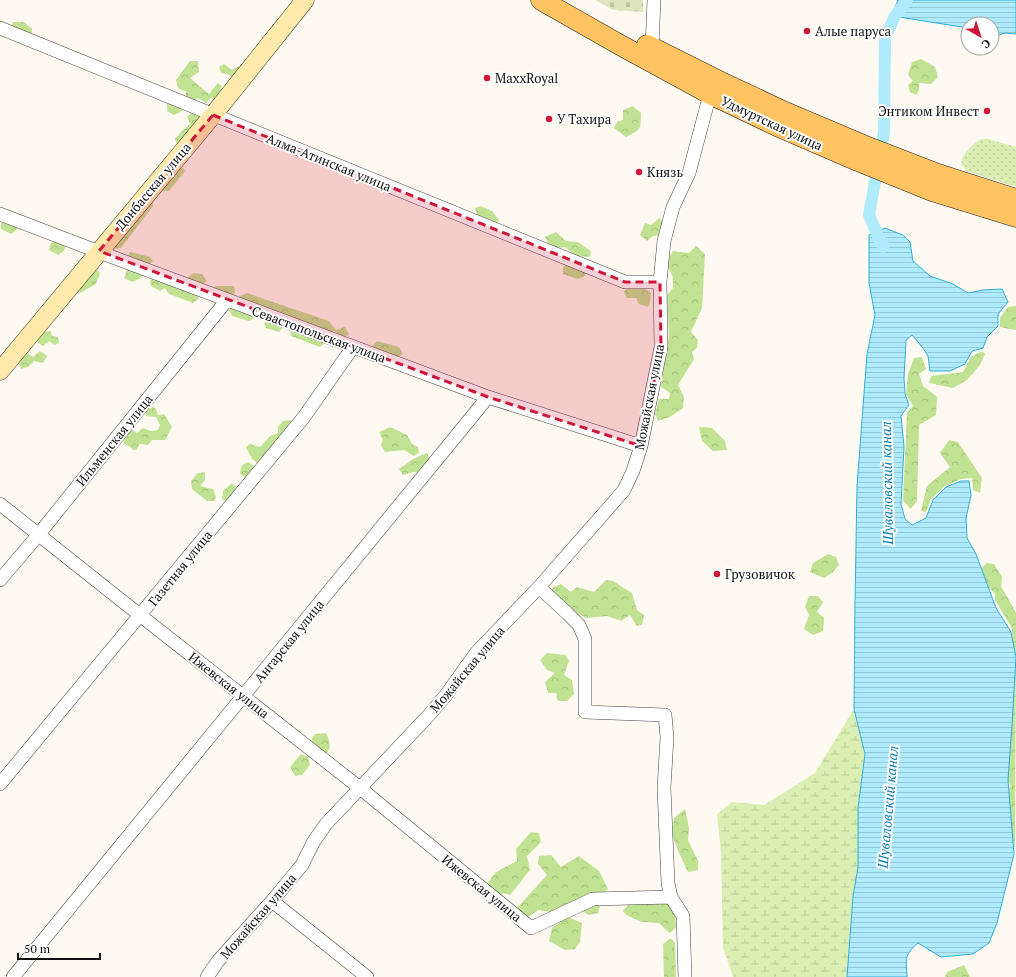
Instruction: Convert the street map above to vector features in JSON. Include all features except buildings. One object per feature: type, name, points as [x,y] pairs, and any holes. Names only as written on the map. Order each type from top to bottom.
[{"type":"main road","name":"Удмуртская улица","points":[[541,0],[710,94],[776,126],[860,153],[902,170],[932,191],[1016,217]]},
{"type":"main road","name":"Удмуртская улица","points":[[568,0],[652,47],[785,112],[860,153]]},
{"type":"main road","name":"Удмуртская улица","points":[[902,170],[938,174],[1016,199]]},
{"type":"street","name":"Донбасская улица","points":[[0,371],[213,115],[305,0]]},
{"type":"street","points":[[652,47],[654,0]]},
{"type":"street","name":"Алма-Атинская улица","points":[[0,28],[625,282],[660,282]]},
{"type":"street","name":"Можайская улица","points":[[207,977],[218,961],[302,865],[314,841],[326,824],[429,715],[446,695],[476,654],[539,587],[624,490],[633,471],[641,446],[661,347],[660,282],[664,241],[673,207],[689,173],[710,94]]},
{"type":"street","name":"Севастопольская улица","points":[[0,214],[488,397],[641,446]]},
{"type":"street","name":"Ильменская улица","points":[[0,580],[39,534],[227,300]]},
{"type":"street","name":"Газетная улица","points":[[0,784],[141,616],[304,417],[353,346]]},
{"type":"street","name":"Ангарская улица","points":[[13,977],[488,397]]},
{"type":"street","name":"Ижевская улица","points":[[0,504],[360,788],[531,928],[593,899],[671,897]]},
{"type":"street","points":[[539,587],[578,625],[585,639],[585,712],[665,715],[667,737],[664,788],[668,883],[671,897],[683,916],[685,977]]},
{"type":"street","points":[[272,901],[367,977]]},
{"type":"highlighted area","points":[[213,115],[625,282],[660,282],[661,347],[641,446],[488,397],[99,251]]},
{"type":"green space","points":[[595,0],[643,0],[643,12],[613,10]]},
{"type":"green space","points":[[13,22],[24,22],[32,29],[32,34],[11,28]]},
{"type":"green space","points":[[921,59],[935,67],[938,77],[931,84],[919,83],[919,90],[916,95],[910,92],[908,85],[913,81],[908,75],[912,62]]},
{"type":"green space","points":[[190,61],[198,61],[199,72],[190,78],[209,94],[218,83],[222,86],[218,99],[212,97],[206,103],[198,98],[190,104],[186,101],[186,92],[178,88],[176,80]]},
{"type":"green space","points":[[224,64],[232,70],[239,66],[241,70],[232,79],[230,75],[221,73],[219,67]]},
{"type":"green space","points":[[172,101],[180,104],[182,111],[174,115],[167,111],[167,104]]},
{"type":"green space","points":[[633,106],[641,113],[641,123],[635,133],[626,137],[614,128],[617,122],[623,120],[623,110]]},
{"type":"green space","points":[[193,111],[201,115],[200,124],[190,127],[192,135],[177,145],[175,139],[190,124],[187,117]]},
{"type":"green space","points":[[981,139],[988,139],[1016,147],[1016,187],[966,171],[962,165],[963,158],[971,147]]},
{"type":"green space","points":[[177,168],[183,168],[185,171],[169,191],[163,191],[162,186]]},
{"type":"green space","points":[[153,202],[153,206],[121,248],[115,249],[114,244],[148,203]]},
{"type":"green space","points":[[481,206],[492,211],[499,220],[495,227],[479,220],[475,208]]},
{"type":"green space","points":[[659,218],[665,224],[662,235],[653,236],[647,241],[640,235],[645,223],[651,225]]},
{"type":"green space","points":[[5,220],[16,224],[17,230],[11,234],[1,229],[1,224]]},
{"type":"green space","points":[[556,232],[566,241],[578,242],[591,251],[590,257],[576,256],[565,247],[551,249],[545,237]]},
{"type":"green space","points":[[61,239],[66,245],[64,251],[58,255],[49,250],[51,243]]},
{"type":"green space","points":[[696,246],[705,254],[702,308],[691,332],[698,340],[697,348],[692,352],[694,359],[678,385],[684,397],[683,408],[670,417],[658,421],[655,414],[659,399],[669,399],[670,393],[661,387],[669,336],[667,295],[673,288],[673,277],[666,263],[673,251],[689,253]]},
{"type":"green space","points":[[130,252],[150,257],[153,261],[146,267],[128,256]]},
{"type":"green space","points":[[568,262],[586,268],[584,277],[577,279],[563,274],[563,268]]},
{"type":"green space","points":[[136,268],[142,272],[141,278],[132,282],[124,278],[127,270]]},
{"type":"green space","points":[[97,270],[100,273],[96,284],[80,293],[76,285],[85,273]]},
{"type":"green space","points":[[194,273],[202,274],[207,281],[201,285],[190,282],[188,277]]},
{"type":"green space","points":[[155,277],[164,280],[166,285],[171,284],[194,292],[199,298],[193,303],[169,294],[165,288],[160,291],[151,286],[150,281]]},
{"type":"green space","points":[[215,286],[234,286],[235,293],[229,296],[215,291]]},
{"type":"green space","points":[[628,286],[641,286],[651,293],[648,307],[639,304],[636,298],[627,298],[624,292]]},
{"type":"green space","points":[[247,293],[329,321],[336,330],[345,327],[349,335],[340,338],[335,331],[328,333],[243,301],[240,296]]},
{"type":"green space","points":[[235,306],[256,317],[249,321],[232,316],[229,309]]},
{"type":"green space","points":[[1016,306],[1016,330],[1000,327],[1000,318],[1008,307]]},
{"type":"green space","points":[[268,318],[281,323],[282,328],[279,332],[266,328],[264,323]]},
{"type":"green space","points":[[293,326],[325,343],[320,347],[291,336],[290,330]]},
{"type":"green space","points":[[51,331],[52,336],[58,337],[59,343],[54,345],[49,341],[43,346],[37,342],[42,332]]},
{"type":"green space","points":[[377,341],[399,347],[403,354],[396,358],[375,352],[372,346]]},
{"type":"green space","points":[[40,351],[47,356],[43,363],[34,361],[28,367],[21,369],[19,362],[27,353],[33,357]]},
{"type":"green space","points":[[982,351],[985,354],[980,365],[967,380],[953,388],[929,383],[931,376],[963,372],[971,357]]},
{"type":"green space","points":[[922,357],[926,369],[919,374],[923,386],[937,397],[936,415],[919,425],[917,501],[911,509],[903,501],[907,412],[913,406],[906,394],[908,374],[914,358]]},
{"type":"green space","points":[[151,406],[156,409],[158,415],[164,414],[172,427],[165,440],[152,440],[148,445],[140,444],[136,450],[133,450],[124,444],[123,436],[131,429],[137,433],[143,428],[151,431],[158,430],[160,425],[156,417],[146,416],[146,411]]},
{"type":"green space","points":[[291,420],[293,427],[260,465],[252,459],[246,447],[250,444],[260,447],[270,436],[278,433],[278,427],[283,421]]},
{"type":"green space","points":[[390,427],[407,435],[412,444],[418,447],[419,453],[414,456],[404,450],[385,452],[381,445],[383,440],[379,432]]},
{"type":"green space","points":[[699,427],[712,428],[725,441],[727,450],[713,451],[702,441]]},
{"type":"green space","points":[[949,440],[958,442],[982,478],[980,493],[973,490],[972,478],[961,479],[945,486],[931,499],[926,512],[921,511],[927,486],[950,467],[940,453]]},
{"type":"green space","points":[[427,453],[431,462],[423,473],[413,472],[403,475],[399,469],[413,459]]},
{"type":"green space","points":[[248,462],[254,466],[255,471],[246,479],[240,473],[242,465]]},
{"type":"green space","points":[[205,472],[205,480],[200,486],[213,489],[216,497],[214,501],[207,501],[192,489],[191,481],[198,473]]},
{"type":"green space","points":[[232,483],[237,488],[227,502],[222,499],[223,491]]},
{"type":"green space","points":[[828,554],[836,557],[839,565],[832,573],[824,578],[810,572],[813,563]]},
{"type":"green space","points":[[986,563],[994,564],[1002,577],[1001,586],[1016,613],[1015,848],[1011,845],[1005,797],[1011,785],[1003,776],[1013,677],[1012,628],[995,600],[995,593],[986,586],[979,572]]},
{"type":"green space","points":[[606,580],[613,581],[632,593],[637,610],[644,615],[642,625],[637,626],[630,615],[621,621],[607,616],[586,618],[558,601],[551,591],[554,587],[561,584],[571,592],[577,587],[594,592]]},
{"type":"green space","points":[[809,596],[818,596],[823,602],[817,612],[824,618],[823,631],[813,635],[804,629],[809,615],[805,607]]},
{"type":"green space","points":[[547,653],[565,655],[569,661],[564,675],[572,680],[574,694],[567,701],[558,701],[556,693],[548,693],[545,682],[555,673],[547,670],[540,660]]},
{"type":"green space","points":[[854,709],[865,754],[858,808],[858,867],[853,897],[847,977],[733,977],[723,947],[721,853],[717,814],[732,802],[764,805],[815,773]]},
{"type":"green space","points":[[326,733],[330,747],[321,760],[314,755],[311,740],[315,734]]},
{"type":"green space","points":[[301,754],[308,757],[310,765],[302,775],[295,776],[290,767]]},
{"type":"green space","points":[[685,809],[689,828],[688,840],[698,861],[698,870],[688,872],[672,835],[674,818]]},
{"type":"green space","points":[[531,832],[539,833],[541,842],[527,856],[530,870],[510,895],[503,893],[496,897],[486,885],[496,872],[517,861],[516,849]]},
{"type":"green space","points":[[551,855],[561,867],[579,856],[599,871],[608,889],[598,897],[600,906],[598,913],[589,915],[574,907],[557,913],[538,910],[524,920],[517,908],[547,875],[538,864],[539,856]]},
{"type":"green space","points":[[630,903],[666,903],[674,908],[676,927],[670,933],[659,923],[642,922],[626,915],[623,911]]},
{"type":"green space","points":[[568,917],[582,923],[580,942],[575,949],[565,950],[549,941],[552,928]]},
{"type":"green space","points":[[671,938],[675,943],[676,977],[664,977],[663,944]]},
{"type":"green space","points":[[964,965],[970,977],[945,977],[947,972]]},
{"type":"water","points":[[898,0],[1016,0],[1016,34],[1005,33],[1000,35],[1000,16],[960,16],[960,27],[899,17],[893,12]]},
{"type":"water","points":[[885,228],[903,235],[910,242],[913,261],[930,276],[953,284],[968,293],[983,290],[1002,289],[1008,302],[998,314],[998,326],[987,337],[983,348],[972,351],[965,364],[950,371],[930,371],[928,356],[923,348],[912,335],[906,340],[904,378],[905,394],[909,405],[901,416],[904,447],[901,504],[905,519],[912,525],[926,518],[933,500],[946,487],[961,481],[969,481],[971,495],[966,518],[967,538],[976,554],[996,608],[1011,632],[1016,657],[1008,780],[1014,854],[997,923],[989,943],[973,954],[941,957],[918,943],[908,954],[906,966],[907,977],[847,977],[853,897],[858,867],[858,808],[865,754],[854,709],[857,486],[867,354],[875,315],[869,283],[869,235]]},
{"type":"waterway","name":"Шуваловский канал","points":[[883,247],[869,215],[884,132],[885,38],[895,16],[907,0]]},
{"type":"place","name":"Алые паруса","points":[[807,31]]},
{"type":"place","name":"MaxxRoyal","points":[[487,78]]},
{"type":"place","name":"Энтиком Инвест","points":[[987,111]]},
{"type":"place","name":"У Тахира","points":[[549,119]]},
{"type":"place","name":"Князь","points":[[639,172]]},
{"type":"place","name":"Грузовичок","points":[[717,574]]}]
